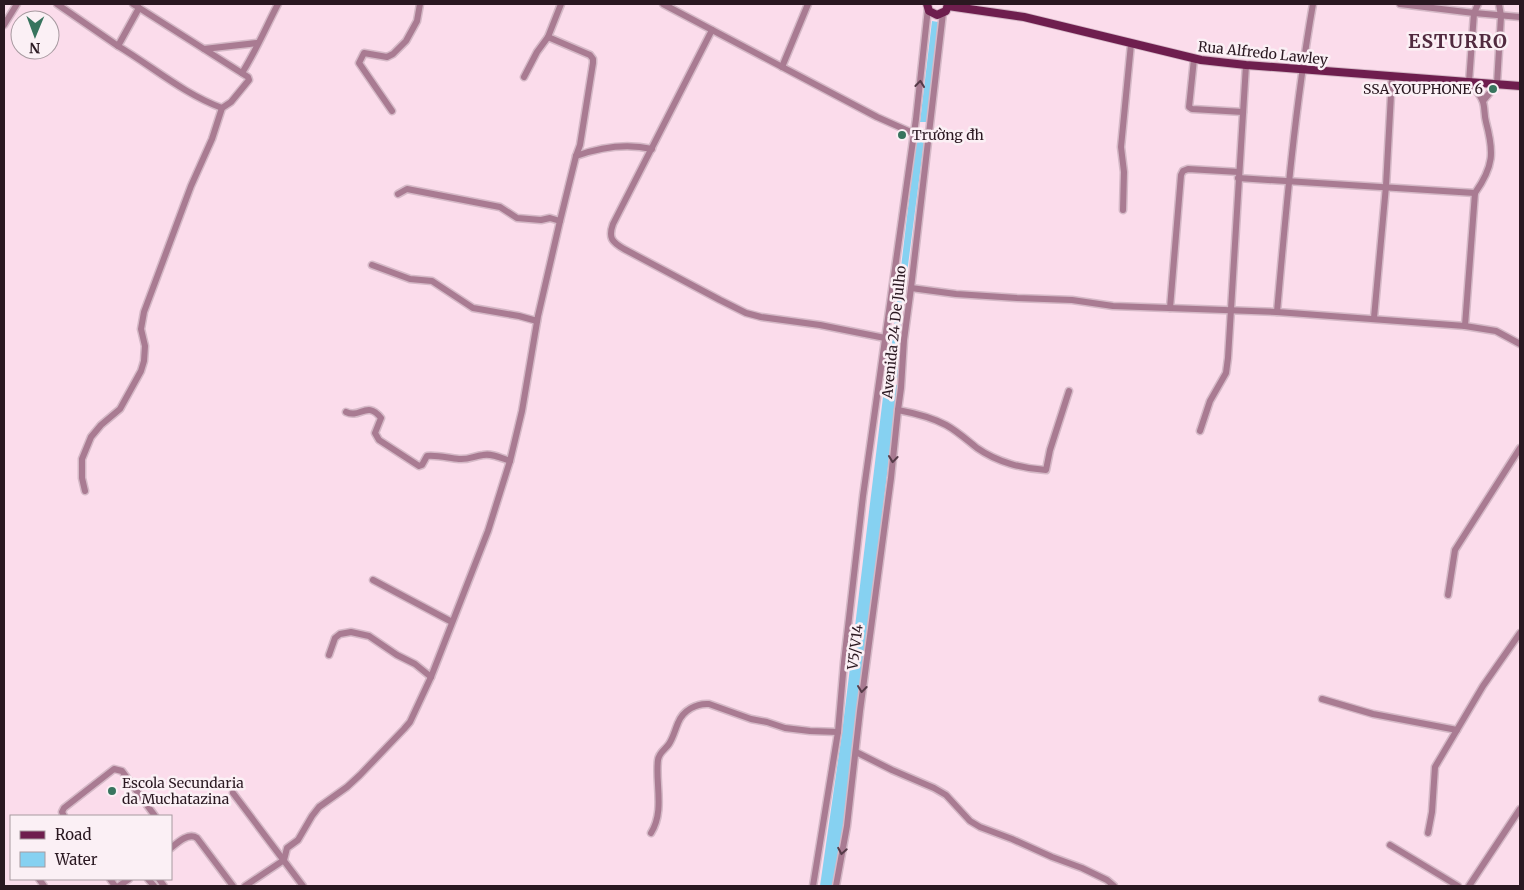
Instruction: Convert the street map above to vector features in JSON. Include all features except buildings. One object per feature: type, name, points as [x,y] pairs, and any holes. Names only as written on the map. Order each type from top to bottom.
[{"type":"main road","name":"Rua Alfredo Lawley","points":[[948,5],[1024,17],[1194,59],[1302,70],[1520,86]]},
{"type":"main road","points":[[927,6],[934,14],[943,13],[948,5]]},
{"type":"street","points":[[4,25],[17,4]]},
{"type":"street","points":[[56,4],[183,89],[208,103],[222,108]]},
{"type":"street","points":[[242,73],[278,4]]},
{"type":"street","points":[[392,111],[359,63],[364,53],[387,57],[393,54],[406,41],[417,21],[420,4]]},
{"type":"street","points":[[524,77],[537,52],[548,37],[561,4]]},
{"type":"street","points":[[663,4],[877,117],[913,133],[929,134]]},
{"type":"street","points":[[782,67],[808,4]]},
{"type":"street","points":[[1277,312],[1288,180],[1302,70],[1313,4]]},
{"type":"street","points":[[1400,4],[1520,17]]},
{"type":"street","points":[[1465,326],[1475,193],[1484,181],[1492,154],[1483,101],[1469,82],[1474,13],[1478,4]]},
{"type":"street","points":[[1483,101],[1497,84],[1501,16],[1499,4]]},
{"type":"street","points":[[85,491],[82,478],[82,459],[91,437],[101,425],[120,409],[129,390],[140,374],[144,361],[145,346],[141,328],[151,289],[191,186],[212,139],[222,108],[231,102],[249,80],[248,76],[136,6],[118,46]]},
{"type":"street","points":[[813,886],[838,732],[863,496],[913,133],[927,6]]},
{"type":"street","name":"Avenida 24 De Julho","points":[[943,13],[904,340],[898,410],[939,421],[949,426],[987,454],[1030,469],[1046,470],[1050,450],[1069,391]]},
{"type":"street","points":[[712,30],[611,231],[611,238],[616,244],[746,313],[885,338]]},
{"type":"street","points":[[245,886],[284,860],[287,848],[298,840],[312,816],[320,807],[360,775],[410,722],[431,677],[488,531],[510,461],[522,412],[537,321],[560,220],[580,146],[592,59],[590,55],[548,37]]},
{"type":"street","points":[[204,49],[257,43]]},
{"type":"street","points":[[1124,210],[1124,172],[1121,147],[1131,44]]},
{"type":"street","points":[[1194,59],[1189,107],[1192,109],[1243,112]]},
{"type":"street","points":[[1200,431],[1210,401],[1226,373],[1246,65]]},
{"type":"street","points":[[1374,318],[1386,186],[1392,76]]},
{"type":"street","points":[[576,156],[616,146],[641,146],[652,149]]},
{"type":"street","points":[[1170,308],[1180,185],[1183,171],[1188,169],[1288,180],[1475,193]]},
{"type":"street","points":[[398,194],[407,189],[500,208],[517,218],[541,220],[550,218],[560,220]]},
{"type":"street","points":[[372,265],[410,279],[432,281],[473,308],[537,321]]},
{"type":"street","points":[[911,288],[1008,298],[1072,300],[1113,306],[1277,312],[1465,326],[1496,331],[1520,344]]},
{"type":"street","points":[[346,412],[354,414],[368,409],[372,410],[381,418],[376,432],[379,440],[419,466],[422,465],[427,456],[432,455],[460,460],[489,454],[510,461]]},
{"type":"street","name":"V5/V14","points":[[836,886],[847,826],[898,410]]},
{"type":"street","points":[[1448,594],[1455,550],[1520,448]]},
{"type":"street","points":[[373,580],[452,622]]},
{"type":"street","points":[[329,655],[335,638],[340,634],[351,632],[369,636],[397,655],[415,664],[431,677]]},
{"type":"street","points":[[1428,833],[1432,812],[1435,767],[1484,686],[1520,633]]},
{"type":"street","points":[[1322,700],[1373,714],[1457,730]]},
{"type":"street","points":[[650,832],[654,827],[658,810],[658,757],[668,746],[678,721],[683,714],[696,706],[710,704],[751,719],[791,729],[838,732]]},
{"type":"street","points":[[856,752],[946,795],[970,821],[980,827],[1089,871],[1107,880],[1114,886]]},
{"type":"street","points":[[64,815],[62,812],[64,808],[114,769],[122,771],[154,815]]},
{"type":"street","points":[[233,793],[303,886]]},
{"type":"street","points":[[1469,886],[1520,809]]},
{"type":"street","points":[[173,844],[190,835],[194,835],[233,886]]},
{"type":"street","points":[[1390,846],[1458,886]]},
{"type":"water","points":[[932,21],[938,22],[928,122],[920,122]]},
{"type":"water","points":[[916,141],[924,142],[897,350],[899,378],[888,377]]},
{"type":"water","points":[[886,384],[898,385],[844,826],[833,886],[820,886],[842,733]]},
{"type":"waterway","points":[[892,386],[893,376]]},
{"type":"place","name":"SSA YOUPHONE 6","points":[[1493,89]]},
{"type":"place","name":"Trường đh","points":[[902,135]]},
{"type":"place","name":"Escola Secundaria da Muchatazina","points":[[112,791]]},
{"type":"district","name":"ESTURRO","points":[[1458,41]]}]
